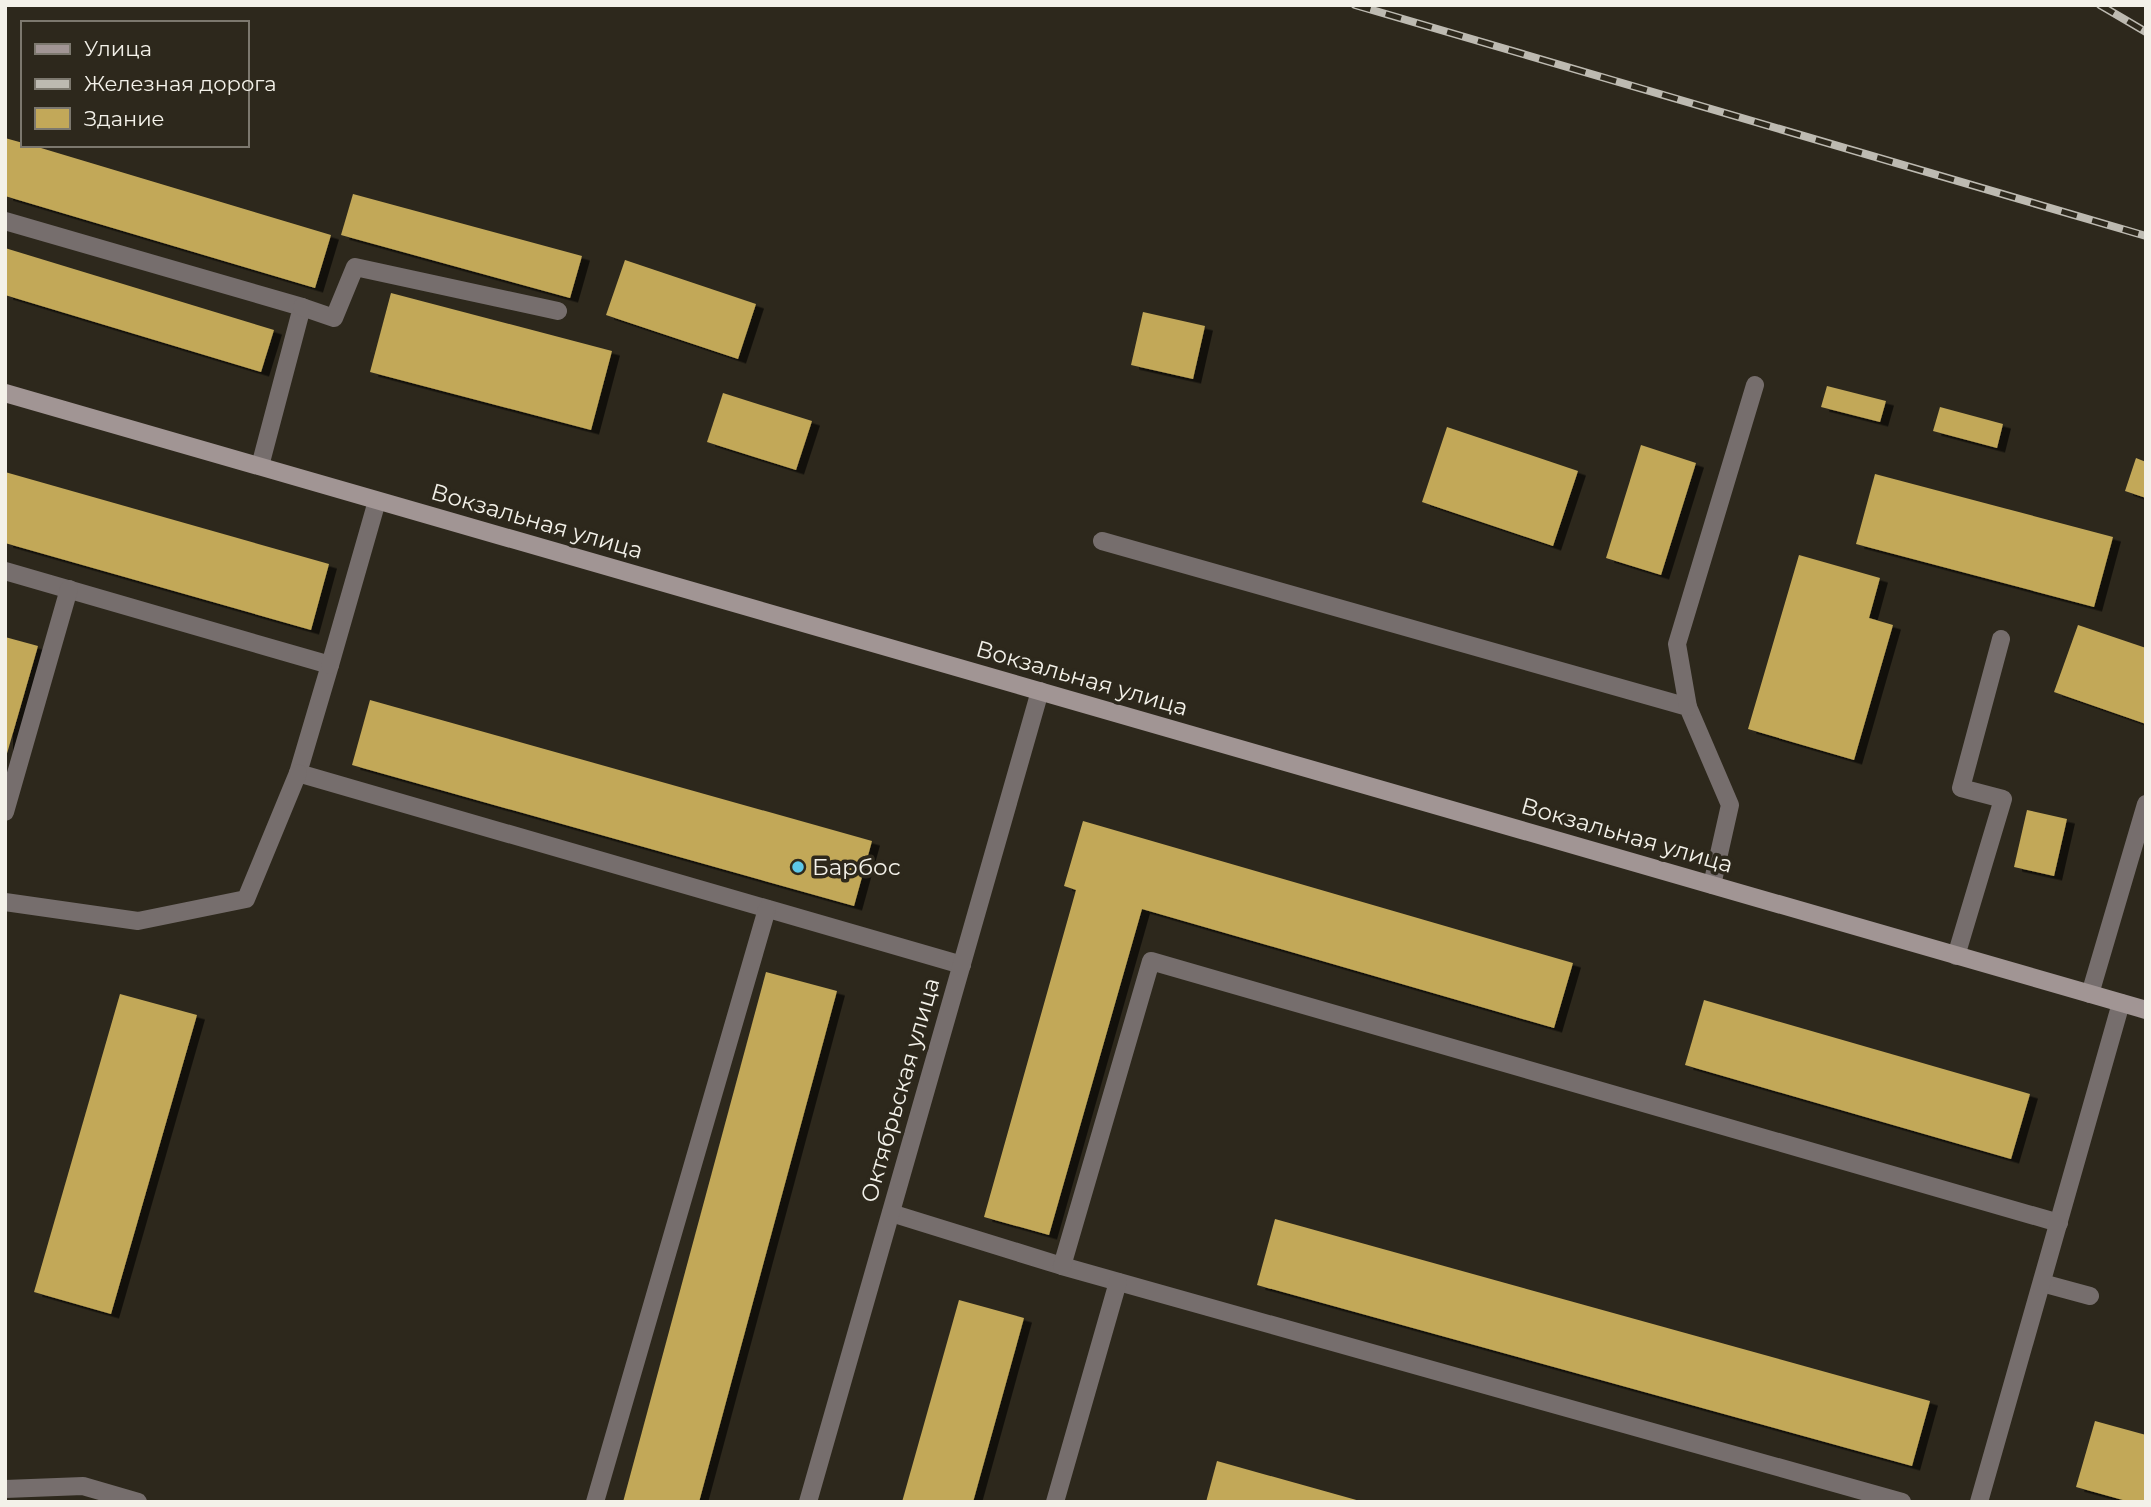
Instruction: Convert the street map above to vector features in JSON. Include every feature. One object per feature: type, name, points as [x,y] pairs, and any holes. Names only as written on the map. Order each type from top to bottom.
[{"type":"main road","name":"Вокзальная улица","points":[[5,393],[2146,1010]]},
{"type":"street","points":[[5,221],[334,318],[355,267],[558,312]]},
{"type":"street","points":[[260,466],[302,307]]},
{"type":"street","points":[[1712,885],[1730,805],[1688,708],[1677,644],[1755,385]]},
{"type":"street","points":[[5,902],[138,921],[246,899],[298,773],[377,500]]},
{"type":"street","points":[[1102,541],[1688,708]]},
{"type":"street","points":[[5,571],[330,665]]},
{"type":"street","points":[[5,812],[69,589]]},
{"type":"street","points":[[1956,956],[2003,799],[1961,788],[2001,639]]},
{"type":"street","name":"Октябрьская улица","points":[[808,1502],[1040,691]]},
{"type":"street","points":[[298,773],[962,965]]},
{"type":"street","points":[[2090,994],[2146,804]]},
{"type":"street","points":[[595,1502],[767,909]]},
{"type":"street","points":[[1062,1266],[1151,961],[2059,1223]]},
{"type":"street","points":[[1979,1502],[2121,1003]]},
{"type":"street","points":[[891,1213],[1062,1266],[1902,1502]]},
{"type":"street","points":[[1055,1502],[1118,1282]]},
{"type":"street","points":[[2042,1283],[2090,1296]]},
{"type":"street","points":[[5,1489],[83,1486],[138,1502]]},
{"type":"building","points":[[5,138],[21,142],[21,147],[38,147],[331,235],[315,288],[5,196]]},
{"type":"building","points":[[353,194],[582,256],[570,298],[341,235]]},
{"type":"building","points":[[5,248],[274,330],[261,372],[5,295]]},
{"type":"building","points":[[625,260],[756,304],[738,359],[606,315]]},
{"type":"building","points":[[391,293],[612,351],[591,430],[370,372]]},
{"type":"building","points":[[1143,312],[1205,326],[1193,379],[1131,365]]},
{"type":"building","points":[[1827,386],[1886,401],[1880,422],[1821,407]]},
{"type":"building","points":[[723,393],[812,421],[796,470],[707,442]]},
{"type":"building","points":[[1940,407],[2003,424],[1997,448],[1933,431]]},
{"type":"building","points":[[1447,427],[1578,471],[1553,546],[1422,502]]},
{"type":"building","points":[[1641,445],[1696,463],[1661,575],[1606,558]]},
{"type":"building","points":[[2136,458],[2146,462],[2146,498],[2125,491]]},
{"type":"building","points":[[5,472],[329,564],[311,630],[5,543]]},
{"type":"building","points":[[1875,474],[2113,537],[2094,607],[1856,544]]},
{"type":"building","points":[[1799,555],[1880,578],[1869,618],[1893,625],[1854,760],[1748,729]]},
{"type":"building","points":[[2078,625],[2146,648],[2146,724],[2054,692]]},
{"type":"building","points":[[5,637],[38,646],[6,757],[5,757]]},
{"type":"building","points":[[370,700],[872,841],[854,906],[352,765]]},
{"type":"building","points":[[2027,810],[2067,819],[2054,876],[2014,867]]},
{"type":"building","points":[[1083,821],[1573,963],[1554,1028],[1142,909],[1049,1235],[984,1217],[1076,890],[1064,886]]},
{"type":"building","points":[[766,972],[837,991],[699,1502],[623,1502]]},
{"type":"building","points":[[120,994],[197,1015],[111,1314],[34,1292]]},
{"type":"building","points":[[1704,1000],[2030,1094],[2011,1159],[1685,1065]]},
{"type":"building","points":[[1275,1219],[1930,1401],[1912,1466],[1257,1285]]},
{"type":"building","points":[[959,1300],[1024,1318],[973,1502],[902,1502]]},
{"type":"building","points":[[2095,1421],[2146,1435],[2146,1502],[2130,1502],[2076,1487]]},
{"type":"building","points":[[1217,1461],[1360,1501],[1360,1502],[1206,1502]]},
{"type":"railway","points":[[1355,5],[2146,236]]},
{"type":"railway","points":[[2100,5],[2146,32]]},
{"type":"place","name":"Барбос","points":[[798,867]]}]
